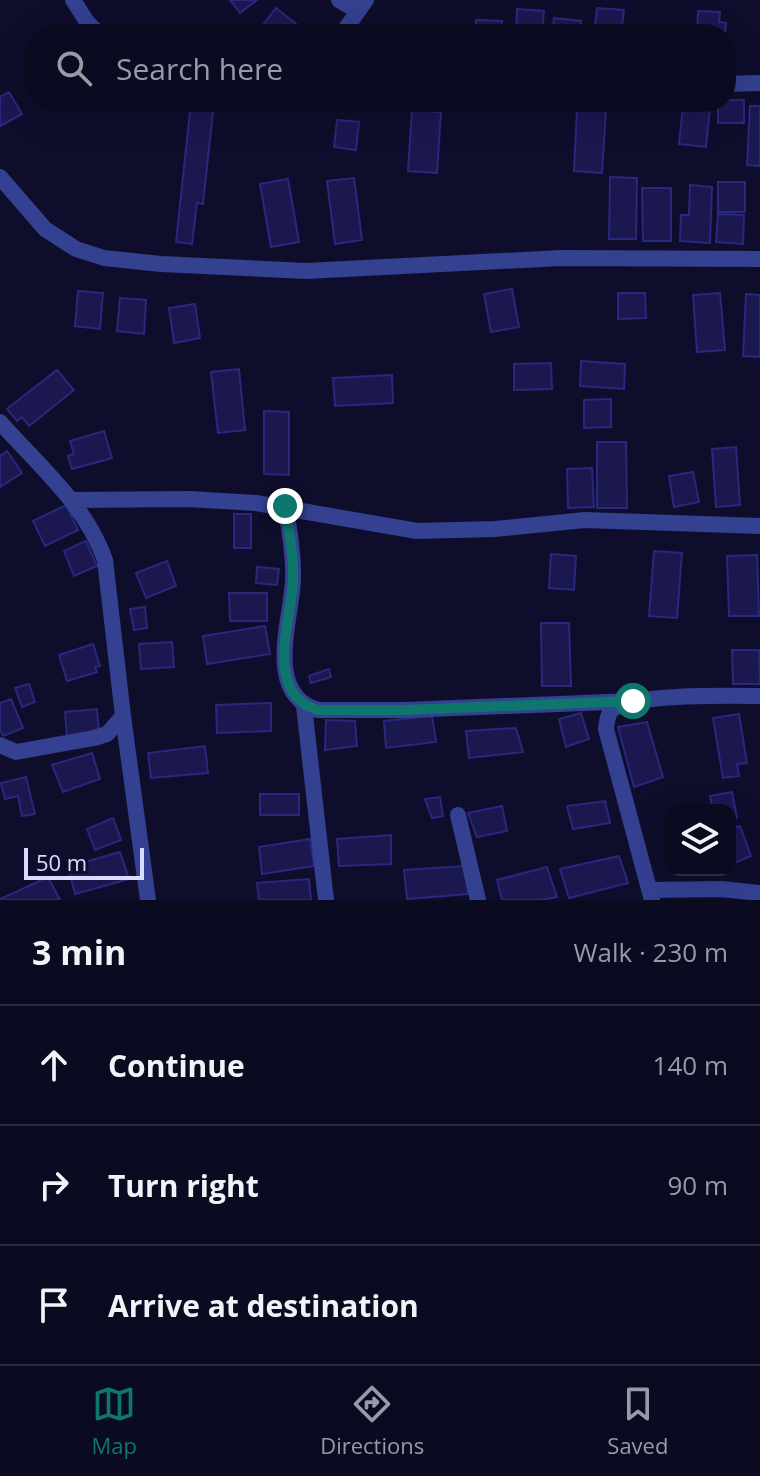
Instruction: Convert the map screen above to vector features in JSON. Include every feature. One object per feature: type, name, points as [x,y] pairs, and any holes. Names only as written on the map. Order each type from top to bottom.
[{"type":"street","points":[[73,0],[89,24]]},
{"type":"street","points":[[339,0],[362,6],[349,24]]},
{"type":"street","points":[[736,84],[760,83]]},
{"type":"street","points":[[0,177],[45,229],[76,249],[104,258],[306,271],[561,258],[760,259]]},
{"type":"street","points":[[0,422],[71,500],[86,520],[105,560],[148,900]]},
{"type":"street","points":[[71,500],[189,499],[285,506],[417,531],[495,529],[585,520],[760,526]]},
{"type":"street","points":[[285,506],[293,571],[290,613],[283,646],[294,697],[304,706],[318,710],[404,710],[760,696]]},
{"type":"street","points":[[633,701],[613,709],[607,718],[606,729],[651,895],[721,889],[760,893]]},
{"type":"street","points":[[304,706],[326,900]]},
{"type":"street","points":[[0,745],[16,752],[94,738],[107,734],[123,716]]},
{"type":"street","points":[[458,815],[478,900]]},
{"type":"building","points":[[230,0],[257,0],[240,13]]},
{"type":"building","points":[[276,8],[296,24],[264,24]]},
{"type":"building","points":[[597,8],[624,10],[622,24],[595,24]]},
{"type":"building","points":[[517,9],[544,11],[543,24],[516,24]]},
{"type":"building","points":[[698,11],[720,12],[719,22],[726,23],[726,24],[697,24]]},
{"type":"building","points":[[554,18],[581,21],[581,24],[553,24]]},
{"type":"building","points":[[476,20],[502,21],[502,24],[476,24]]},
{"type":"building","points":[[9,92],[22,114],[0,126],[0,97]]},
{"type":"building","points":[[736,100],[744,100],[744,123],[718,123],[718,112],[736,112]]},
{"type":"building","points":[[750,106],[760,106],[760,166],[747,165]]},
{"type":"building","points":[[190,112],[213,112],[203,204],[197,203],[192,244],[176,242]]},
{"type":"building","points":[[412,112],[441,112],[437,173],[408,171]]},
{"type":"building","points":[[577,112],[606,112],[602,173],[574,171]]},
{"type":"building","points":[[682,112],[710,112],[706,147],[679,144]]},
{"type":"building","points":[[337,120],[359,122],[356,150],[334,147]]},
{"type":"building","points":[[610,177],[637,178],[636,239],[609,239]]},
{"type":"building","points":[[354,178],[362,240],[335,244],[327,181]]},
{"type":"building","points":[[288,179],[299,242],[271,247],[260,184]]},
{"type":"building","points":[[718,182],[745,182],[745,212],[718,212]]},
{"type":"building","points":[[690,185],[712,187],[710,243],[680,241],[681,215],[689,215]]},
{"type":"building","points":[[642,188],[671,188],[671,241],[643,241]]},
{"type":"building","points":[[718,214],[744,215],[743,244],[716,242]]},
{"type":"building","points":[[512,289],[519,327],[491,332],[484,294]]},
{"type":"building","points":[[78,291],[103,293],[100,329],[75,326]]},
{"type":"building","points":[[618,293],[645,293],[646,318],[618,319]]},
{"type":"building","points":[[720,293],[725,350],[697,352],[693,295]]},
{"type":"building","points":[[746,294],[760,295],[760,357],[743,356]]},
{"type":"building","points":[[120,298],[146,300],[144,334],[117,331]]},
{"type":"building","points":[[195,304],[200,338],[174,343],[169,308]]},
{"type":"building","points":[[581,361],[625,364],[624,389],[580,386]]},
{"type":"building","points":[[551,363],[552,389],[514,390],[514,364]]},
{"type":"building","points":[[239,369],[245,430],[218,433],[211,372]]},
{"type":"building","points":[[57,370],[74,390],[29,426],[22,417],[17,421],[7,409]]},
{"type":"building","points":[[392,375],[393,403],[335,406],[333,378]]},
{"type":"building","points":[[611,399],[611,427],[584,428],[584,400]]},
{"type":"building","points":[[264,411],[289,412],[289,475],[264,474]]},
{"type":"building","points":[[104,431],[112,458],[72,469],[68,456],[74,454],[70,441]]},
{"type":"building","points":[[597,442],[626,442],[627,508],[597,508]]},
{"type":"building","points":[[736,447],[740,505],[716,507],[712,449]]},
{"type":"building","points":[[7,451],[22,473],[0,487],[0,456]]},
{"type":"building","points":[[592,468],[594,507],[568,508],[567,469]]},
{"type":"building","points":[[693,472],[699,502],[674,507],[669,476]]},
{"type":"building","points":[[66,505],[78,530],[45,546],[33,521]]},
{"type":"building","points":[[234,514],[251,514],[251,548],[234,548]]},
{"type":"building","points":[[86,541],[97,566],[74,576],[64,551]]},
{"type":"building","points":[[654,551],[682,553],[677,618],[649,616]]},
{"type":"building","points":[[551,554],[576,556],[574,590],[549,588]]},
{"type":"building","points":[[757,555],[759,616],[729,616],[727,556]]},
{"type":"building","points":[[167,561],[176,586],[146,598],[136,573]]},
{"type":"building","points":[[257,567],[279,569],[277,585],[256,583]]},
{"type":"building","points":[[229,593],[267,593],[267,621],[230,621]]},
{"type":"building","points":[[145,607],[147,628],[134,630],[130,609]]},
{"type":"building","points":[[541,623],[569,623],[571,686],[542,686]]},
{"type":"building","points":[[265,626],[270,654],[207,664],[203,636]]},
{"type":"building","points":[[172,642],[174,667],[141,669],[139,644]]},
{"type":"building","points":[[93,644],[100,666],[95,667],[97,672],[67,681],[59,655]]},
{"type":"building","points":[[732,650],[759,650],[760,684],[733,684]]},
{"type":"building","points":[[329,669],[331,677],[311,683],[309,676]]},
{"type":"building","points":[[29,684],[35,702],[22,707],[15,688]]},
{"type":"building","points":[[11,699],[23,728],[3,736],[0,703]]},
{"type":"building","points":[[271,703],[271,731],[217,733],[216,705]]},
{"type":"building","points":[[97,709],[99,734],[67,737],[65,712]]},
{"type":"building","points":[[581,713],[589,739],[566,747],[559,719]]},
{"type":"building","points":[[739,714],[747,763],[737,764],[739,776],[723,778],[713,718]]},
{"type":"building","points":[[432,716],[436,742],[386,748],[384,721]]},
{"type":"building","points":[[326,720],[355,721],[357,746],[325,750]]},
{"type":"building","points":[[647,722],[663,777],[634,787],[618,727]]},
{"type":"building","points":[[516,728],[523,752],[469,758],[466,731]]},
{"type":"building","points":[[205,746],[208,773],[151,778],[148,753]]},
{"type":"building","points":[[92,753],[100,779],[63,792],[52,765]]},
{"type":"building","points":[[26,777],[35,814],[22,816],[18,796],[5,799],[1,783]]},
{"type":"building","points":[[732,792],[734,804],[712,804],[710,796]]},
{"type":"building","points":[[260,794],[299,794],[299,815],[260,815]]},
{"type":"building","points":[[440,797],[443,816],[432,818],[425,799]]},
{"type":"building","points":[[605,801],[610,823],[573,829],[567,806]]},
{"type":"building","points":[[502,806],[507,831],[477,837],[468,813]]},
{"type":"building","points":[[113,818],[121,840],[95,850],[87,829]]},
{"type":"building","points":[[740,826],[751,856],[736,862],[736,827]]},
{"type":"building","points":[[391,835],[391,864],[339,866],[337,839]]},
{"type":"building","points":[[310,839],[314,866],[262,874],[259,847]]},
{"type":"building","points":[[120,852],[129,879],[75,894],[68,867]]},
{"type":"building","points":[[619,856],[628,883],[569,898],[560,869]]},
{"type":"building","points":[[464,866],[468,894],[407,899],[404,870]]},
{"type":"building","points":[[547,867],[557,897],[502,900],[497,880]]},
{"type":"building","points":[[48,877],[60,900],[0,900],[0,899]]},
{"type":"building","points":[[309,879],[311,900],[259,900],[257,883]]},
{"type":"route","points":[[285,506],[294,557],[290,613],[283,646],[294,697],[304,706],[318,710],[404,710],[633,701]]}]
